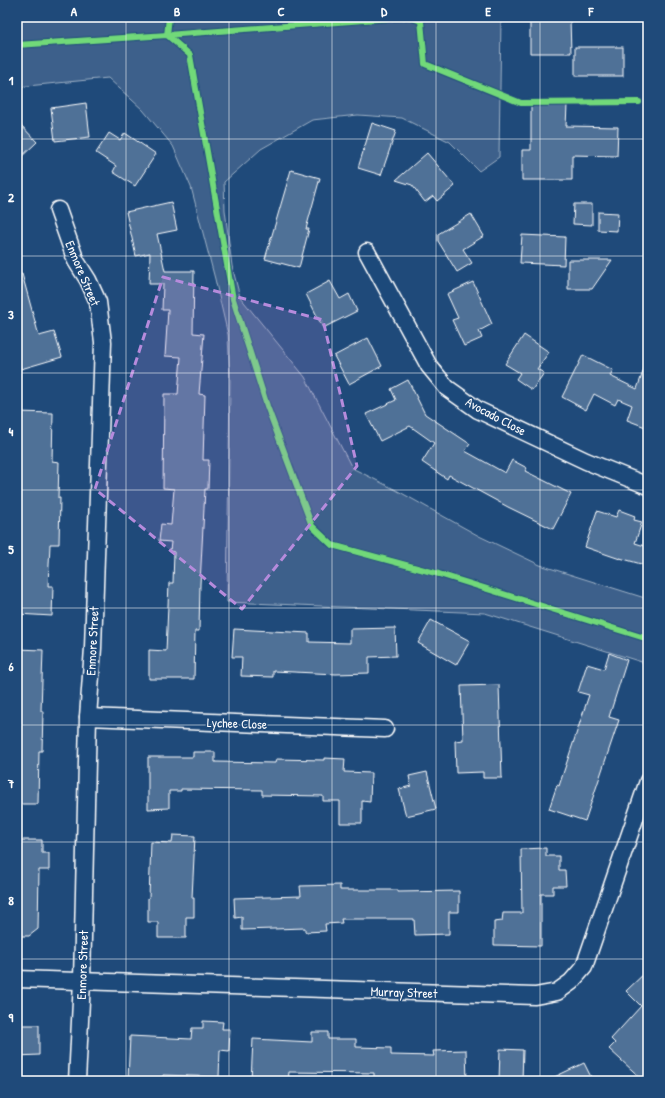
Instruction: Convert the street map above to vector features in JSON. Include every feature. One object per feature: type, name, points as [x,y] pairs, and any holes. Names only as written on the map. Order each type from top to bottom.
[{"type":"street","name":"Enmore Street","points":[[58,210],[76,261],[88,280],[98,302],[103,342],[93,648],[88,717],[82,981],[77,1081]]},
{"type":"street","name":"Avocado Close","points":[[367,252],[429,366],[447,388],[478,410],[586,461],[648,486]]},
{"type":"street","name":"Lychee Close","points":[[88,717],[386,729]]},
{"type":"street","name":"Murray Street","points":[[17,979],[535,996],[557,992],[571,982],[584,967],[648,781]]},
{"type":"highlighted area","points":[[163,277],[323,320],[357,466],[242,609],[95,489]]},
{"type":"shaded area","points":[[17,17],[501,17],[499,157],[479,171],[450,142],[402,118],[358,115],[312,120],[261,149],[224,182],[225,210],[232,266],[240,297],[305,377],[352,468],[396,490],[479,536],[540,565],[648,599],[648,664],[485,613],[227,602],[230,381],[228,335],[191,187],[173,146],[143,110],[108,78],[17,87]]},
{"type":"building","points":[[530,19],[570,19],[571,53],[530,53]]},
{"type":"building","points":[[575,47],[623,47],[623,76],[575,76]]},
{"type":"building","points":[[86,103],[90,137],[55,141],[51,108]]},
{"type":"building","points":[[531,105],[567,105],[566,126],[618,127],[617,156],[572,155],[572,180],[522,180],[522,150],[531,150]]},
{"type":"building","points":[[17,121],[37,142],[17,161]]},
{"type":"building","points":[[372,123],[396,131],[381,175],[358,168]]},
{"type":"building","points":[[109,133],[120,140],[125,133],[156,154],[135,186],[113,172],[116,166],[96,153]]},
{"type":"building","points":[[427,153],[455,186],[437,201],[433,196],[425,202],[412,185],[396,180]]},
{"type":"building","points":[[291,170],[320,178],[306,229],[309,229],[299,268],[265,259]]},
{"type":"building","points":[[171,202],[177,230],[157,234],[165,271],[194,271],[193,333],[204,334],[199,394],[205,395],[203,460],[209,460],[208,489],[205,489],[199,631],[195,631],[194,679],[149,679],[149,650],[166,651],[169,583],[173,583],[174,552],[170,551],[171,542],[159,541],[161,524],[171,525],[174,489],[163,488],[164,394],[178,394],[181,357],[165,356],[168,310],[162,310],[163,284],[149,284],[150,253],[136,256],[126,212]]},
{"type":"building","points":[[574,204],[592,204],[592,225],[573,224]]},
{"type":"building","points":[[598,212],[618,213],[617,231],[598,230]]},
{"type":"building","points":[[471,214],[484,236],[463,249],[472,263],[457,272],[438,241],[438,234]]},
{"type":"building","points":[[522,235],[565,237],[564,265],[520,263]]},
{"type":"building","points":[[568,260],[612,260],[592,289],[568,289]]},
{"type":"building","points":[[22,274],[39,336],[54,332],[62,357],[21,369],[17,357],[17,275]]},
{"type":"building","points":[[330,281],[340,299],[349,294],[357,311],[323,328],[306,294]]},
{"type":"building","points":[[473,282],[492,324],[479,331],[482,338],[464,346],[452,320],[458,318],[447,294]]},
{"type":"building","points":[[524,335],[549,352],[537,369],[544,373],[532,390],[516,379],[520,373],[505,364]]},
{"type":"building","points":[[368,338],[382,366],[349,384],[334,356]]},
{"type":"building","points":[[583,355],[613,370],[610,376],[637,389],[645,366],[648,367],[648,428],[627,420],[632,405],[618,399],[615,405],[594,394],[586,410],[562,397]]},
{"type":"building","points":[[408,380],[425,414],[470,444],[465,451],[505,473],[512,460],[527,468],[525,471],[571,494],[553,529],[508,507],[449,475],[447,479],[422,462],[434,443],[410,426],[380,441],[366,414],[396,400],[391,389]]},
{"type":"building","points":[[17,412],[53,413],[52,461],[59,462],[58,498],[60,498],[59,544],[50,544],[48,586],[53,586],[52,616],[17,614]]},
{"type":"building","points":[[619,510],[635,516],[634,520],[642,522],[635,543],[648,547],[648,566],[620,559],[585,547],[597,511],[616,517]]},
{"type":"building","points":[[431,620],[470,641],[456,665],[418,643]]},
{"type":"building","points":[[395,628],[396,656],[369,657],[369,673],[336,674],[273,671],[273,677],[241,676],[242,657],[232,657],[234,629],[309,633],[309,642],[350,643],[350,629]]},
{"type":"building","points":[[17,649],[43,650],[41,711],[43,711],[42,751],[39,751],[38,804],[17,804]]},
{"type":"building","points":[[609,653],[627,660],[609,717],[619,720],[585,821],[549,809],[557,785],[559,786],[589,695],[578,692],[587,664],[604,669]]},
{"type":"building","points":[[499,685],[502,778],[483,778],[483,772],[456,773],[455,741],[463,740],[461,686]]},
{"type":"building","points":[[193,752],[215,752],[215,762],[275,763],[276,759],[345,759],[344,772],[371,773],[370,802],[362,801],[362,823],[340,823],[340,801],[323,801],[323,796],[262,795],[262,790],[181,789],[181,791],[169,791],[169,808],[148,809],[148,757],[193,757]]},
{"type":"building","points":[[427,772],[436,809],[406,816],[399,789],[411,786],[409,776]]},
{"type":"building","points":[[173,835],[195,836],[192,898],[194,898],[194,917],[186,917],[186,938],[158,938],[158,922],[148,922],[151,842],[172,843]]},
{"type":"building","points":[[17,840],[42,840],[42,853],[49,853],[49,870],[39,870],[38,929],[29,936],[17,936]]},
{"type":"building","points":[[546,848],[546,856],[559,856],[559,870],[565,870],[566,886],[553,886],[553,894],[541,894],[541,946],[494,945],[494,922],[502,921],[503,913],[522,913],[521,849]]},
{"type":"building","points":[[340,885],[340,890],[398,890],[398,892],[459,891],[459,912],[449,912],[449,934],[415,935],[414,919],[341,919],[342,923],[325,924],[326,931],[305,932],[305,928],[242,930],[242,917],[235,918],[234,898],[301,896],[300,886]]},
{"type":"building","points":[[648,970],[648,1081],[644,1081],[609,1049],[615,1043],[611,1039],[641,1006],[626,991]]},
{"type":"building","points":[[203,1021],[223,1022],[222,1029],[230,1029],[229,1051],[220,1050],[219,1077],[163,1075],[163,1081],[128,1080],[130,1036],[191,1039],[192,1028],[203,1028]]},
{"type":"building","points":[[17,1025],[39,1025],[39,1055],[17,1056]]},
{"type":"building","points":[[312,1032],[328,1032],[328,1039],[356,1039],[356,1047],[391,1048],[391,1055],[434,1056],[433,1051],[466,1050],[467,1081],[374,1081],[374,1073],[289,1072],[288,1081],[251,1081],[253,1039],[312,1042]]},
{"type":"building","points":[[500,1049],[523,1050],[522,1081],[499,1081]]},
{"type":"building","points":[[584,1063],[593,1081],[546,1081]]},
{"type":"cycle path","points":[[169,17],[167,35],[404,17]]},
{"type":"cycle path","points":[[410,17],[421,21],[425,64],[521,103],[639,102]]},
{"type":"cycle path","points":[[17,45],[167,35],[190,55],[233,299],[267,406],[312,526],[332,545],[439,574],[648,639]]}]
